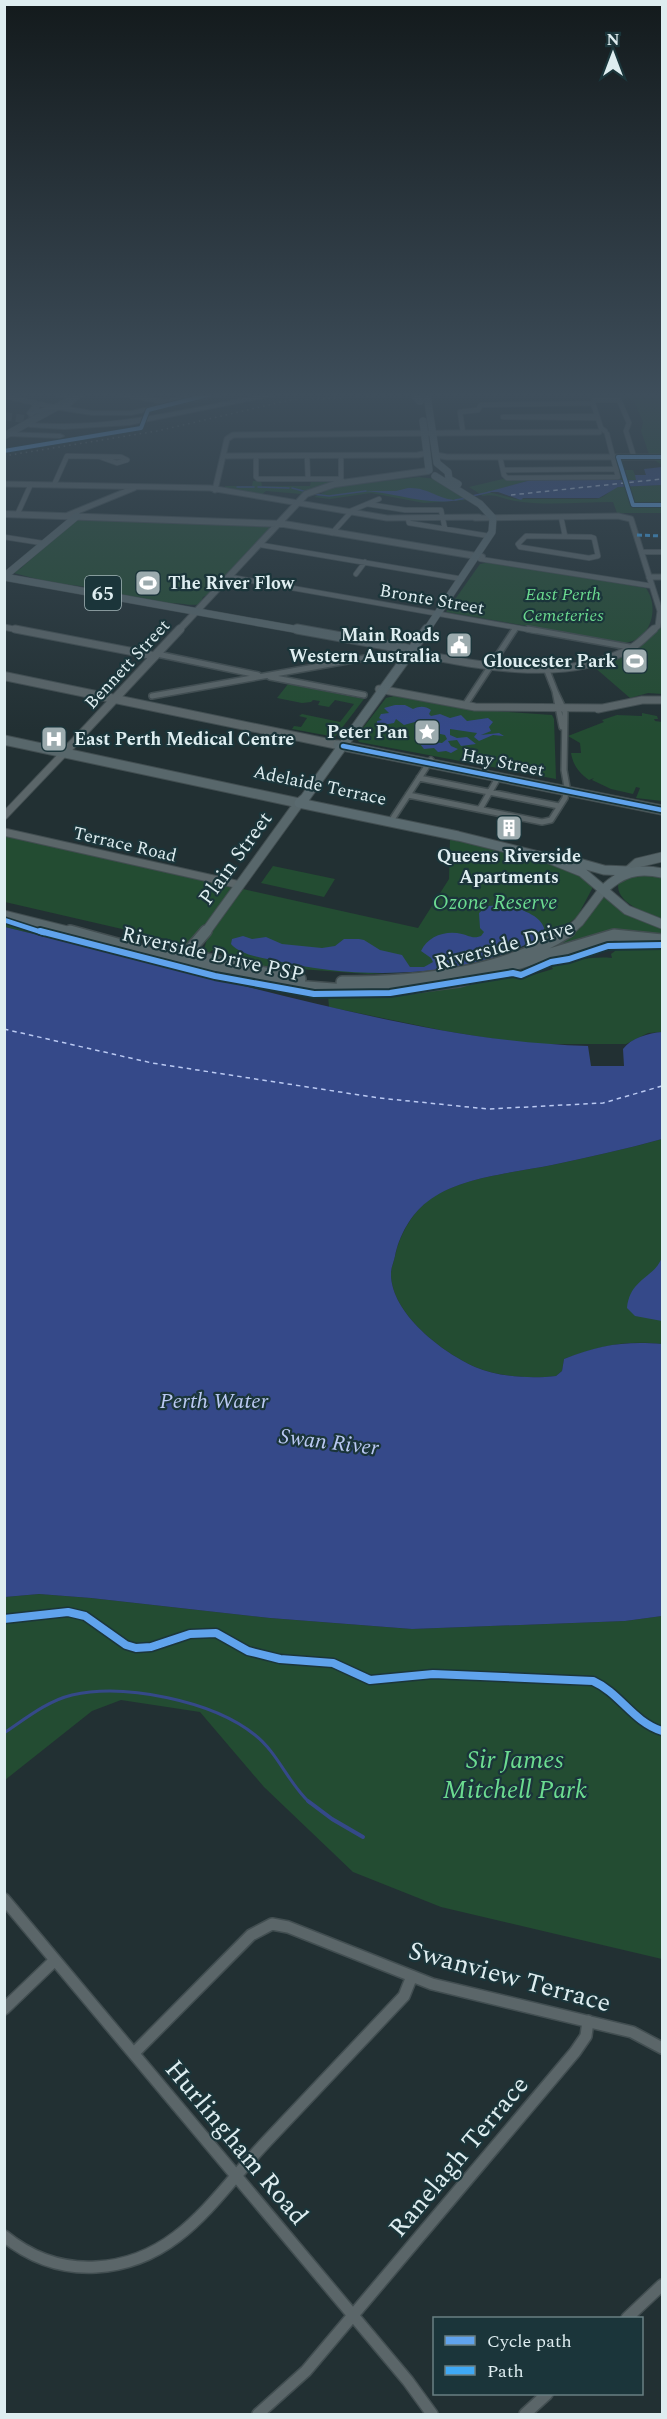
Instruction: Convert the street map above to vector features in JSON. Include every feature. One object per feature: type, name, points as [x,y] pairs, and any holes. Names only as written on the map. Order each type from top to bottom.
[{"type":"highway","points":[[482,505],[496,518]]},
{"type":"highway","name":"Plain Street","points":[[478,557],[494,528],[496,518]]},
{"type":"highway","name":"Plain Street","points":[[301,799],[478,557],[498,536],[501,528],[496,518]]},
{"type":"highway","name":"Plain Street","points":[[382,690],[400,660],[410,650]]},
{"type":"highway","name":"Adelaide Terrace","points":[[301,799],[516,844],[597,868],[641,869],[663,873]]},
{"type":"highway","name":"Adelaide Terrace","points":[[301,799],[547,858],[573,867],[627,910],[663,924]]},
{"type":"highway","points":[[603,890],[621,873],[628,870]]},
{"type":"main road","name":"Bennett Street","points":[[66,751],[298,505]]},
{"type":"main road","points":[[86,509],[91,516]]},
{"type":"main road","points":[[4,514],[110,517]]},
{"type":"main road","points":[[43,516],[58,519],[62,526]]},
{"type":"main road","points":[[5,576],[72,517],[91,516],[281,524],[478,557]]},
{"type":"main road","name":"65","points":[[5,576],[410,650]]},
{"type":"main road","name":"65","points":[[373,644],[389,651],[410,650]]},
{"type":"main road","points":[[389,651],[400,660]]},
{"type":"main road","name":"Hay Street","points":[[4,676],[663,808]]},
{"type":"main road","name":"Adelaide Terrace","points":[[4,738],[301,799]]},
{"type":"main road","name":"Hay Street","points":[[430,761],[564,788]]},
{"type":"main road","name":"Plain Street","points":[[187,958],[301,799]]},
{"type":"main road","points":[[628,870],[638,863],[663,856]]},
{"type":"main road","name":"Riverside Drive","points":[[4,915],[142,949],[285,977],[320,981],[383,981],[450,974],[525,953],[565,934],[576,926],[603,890]]},
{"type":"main road","name":"Riverside Drive","points":[[4,910],[167,949],[187,958],[267,983],[346,990],[398,989],[482,976],[607,936],[622,934],[663,940]]},
{"type":"main road","points":[[167,949],[186,947],[200,940],[203,953],[215,962]]},
{"type":"main road","points":[[482,976],[513,970],[526,971],[534,963],[569,951],[574,947]]},
{"type":"street","points":[[17,515],[22,505]]},
{"type":"street","points":[[72,517],[94,505]]},
{"type":"street","points":[[304,505],[383,518],[628,518],[633,522],[660,611],[659,622],[653,631],[629,647],[602,659],[546,668],[491,665],[410,650]]},
{"type":"street","points":[[332,533],[349,513],[365,505]]},
{"type":"street","points":[[373,505],[405,510],[441,510],[445,529]]},
{"type":"street","points":[[561,517],[565,536]]},
{"type":"street","points":[[408,519],[409,523],[489,536]]},
{"type":"street","points":[[526,536],[565,536],[594,538],[598,556],[588,558],[522,547],[518,544],[526,536]]},
{"type":"street","points":[[4,537],[42,543]]},
{"type":"street","points":[[261,545],[462,579]]},
{"type":"street","points":[[642,552],[663,552]]},
{"type":"street","points":[[478,557],[637,584],[651,583],[663,577]]},
{"type":"street","points":[[356,574],[365,562]]},
{"type":"street","name":"Bronte Street","points":[[230,577],[629,647]]},
{"type":"street","points":[[4,627],[364,695]]},
{"type":"street","points":[[465,705],[516,628]]},
{"type":"street","points":[[152,696],[389,651]]},
{"type":"street","points":[[408,795],[542,822],[552,819],[560,804],[564,788],[562,711],[546,668]]},
{"type":"street","points":[[382,690],[465,705],[562,711],[603,708],[637,701],[663,700]]},
{"type":"street","name":"Bennett Street","points":[[4,816],[66,751]]},
{"type":"street","points":[[393,818],[430,761]]},
{"type":"street","points":[[480,809],[499,776]]},
{"type":"street","points":[[419,778],[560,804]]},
{"type":"street","name":"Terrace Road","points":[[4,832],[240,885]]},
{"type":"street","name":"Hurlingham Road","points":[[4,1899],[408,2381],[432,2415]]},
{"type":"street","name":"Swanview Terrace","points":[[134,2054],[251,1935],[262,1927],[276,1924],[301,1930],[432,1984],[632,2032],[663,2048]]},
{"type":"street","points":[[4,2009],[55,1960]]},
{"type":"street","points":[[4,2236],[36,2258],[72,2267],[105,2268],[138,2260],[168,2245],[195,2223],[236,2175],[404,1996],[412,1976]]},
{"type":"street","name":"Ranelagh Terrace","points":[[258,2415],[306,2370],[354,2316],[575,2052],[586,2036],[588,2021]]},
{"type":"street","points":[[629,2317],[663,2285]]},
{"type":"street","points":[[525,2415],[546,2395]]},
{"type":"green space","points":[[614,505],[662,505],[662,513],[617,513]]},
{"type":"green space","points":[[74,521],[271,526],[246,556],[219,581],[213,592],[203,597],[200,604],[168,604],[80,586],[52,583],[14,573],[15,569],[20,569]]},
{"type":"green space","name":"East Perth Cemeteries","points":[[490,562],[646,588],[652,605],[647,630],[634,641],[625,643],[446,612],[480,564]]},
{"type":"green space","name":"Gloucester Park","points":[[662,627],[662,694],[648,693],[630,698],[593,666],[627,654]]},
{"type":"green space","points":[[288,684],[364,699],[335,737],[292,729],[294,726],[301,727],[307,718],[299,716],[302,714],[340,722],[354,704],[335,700],[329,707],[318,705],[320,701],[302,703],[277,698]]},
{"type":"green space","points":[[394,696],[466,709],[552,715],[556,779],[359,742],[356,737],[386,698]]},
{"type":"green space","points":[[642,713],[657,716],[658,719],[654,719],[655,721],[662,722],[662,801],[636,798],[640,788],[636,787],[633,794],[611,789],[592,780],[594,778],[589,780],[577,768],[571,753],[581,753],[580,743],[568,736],[617,715],[642,716]]},
{"type":"green space","points":[[5,836],[230,887],[231,891],[194,940],[177,947],[174,941],[5,902]]},
{"type":"green space","name":"Ozone Reserve","points":[[450,837],[570,870],[588,881],[593,887],[577,917],[562,928],[539,940],[457,969],[368,974],[286,968],[270,970],[212,950],[208,954],[204,949],[207,939],[243,889],[418,928],[449,879]]},
{"type":"green space","points":[[273,866],[335,879],[324,897],[261,883]]},
{"type":"green space","points":[[649,874],[662,878],[662,919],[639,910],[619,893],[618,885],[621,877]]},
{"type":"green space","points":[[602,894],[662,927],[662,939],[641,934],[537,950],[565,936]]},
{"type":"green space","points":[[5,918],[167,959],[162,965],[5,927]]},
{"type":"green space","points":[[614,948],[662,948],[662,1032],[648,1033],[626,1044],[526,1044],[445,1031],[329,1007],[328,995],[406,995],[516,974],[526,977],[553,969],[551,966],[566,962],[589,958],[612,958]]},
{"type":"green space","points":[[662,1139],[662,1344],[612,1345],[589,1351],[564,1359],[562,1371],[556,1376],[505,1375],[475,1367],[448,1352],[421,1330],[399,1303],[393,1288],[392,1267],[406,1226],[426,1202],[470,1181],[621,1150]]},
{"type":"green space","name":"Sir James Mitchell Park","points":[[39,1594],[270,1618],[412,1629],[625,1621],[662,1616],[662,1959],[441,1907],[353,1872],[264,1787],[200,1712],[121,1700],[92,1711],[5,1780],[5,1597]]},
{"type":"water","points":[[405,705],[413,709],[427,708],[431,710],[429,714],[431,716],[440,714],[450,718],[461,715],[467,721],[488,718],[493,722],[489,727],[491,731],[481,735],[499,733],[504,736],[493,735],[479,741],[474,737],[477,733],[450,729],[450,735],[457,738],[467,737],[476,744],[461,746],[457,740],[448,741],[451,746],[458,749],[451,753],[438,752],[434,748],[424,749],[420,744],[423,741],[442,743],[447,739],[445,735],[436,733],[437,729],[432,726],[433,720],[426,726],[415,722],[404,725],[396,719],[394,723],[377,726],[377,721],[382,720],[379,718],[381,714],[389,713],[384,708]]},
{"type":"water","points":[[505,905],[531,914],[541,922],[545,934],[516,949],[484,960],[449,968],[414,972],[343,971],[259,957],[240,951],[231,944],[232,939],[243,936],[252,939],[266,937],[282,944],[322,948],[335,946],[344,939],[359,939],[380,950],[402,955],[410,967],[424,967],[433,962],[421,951],[428,941],[438,935],[450,933],[481,936],[484,932],[480,928],[479,913],[488,906]]},
{"type":"water","name":"Perth Water","points":[[5,927],[293,998],[418,1026],[545,1044],[588,1046],[591,1066],[624,1066],[623,1049],[626,1045],[641,1037],[662,1032],[662,1139],[566,1162],[486,1177],[454,1187],[427,1202],[406,1226],[397,1248],[391,1273],[393,1288],[399,1303],[421,1330],[462,1361],[494,1373],[525,1377],[556,1376],[562,1371],[564,1359],[589,1350],[636,1343],[662,1344],[662,1616],[625,1621],[412,1629],[270,1618],[91,1598],[39,1594],[5,1597]]},
{"type":"water","points":[[662,1257],[662,1321],[635,1316],[627,1308],[629,1298],[638,1284],[659,1264]]},
{"type":"waterway","points":[[4,1733],[45,1706],[72,1695],[117,1691],[168,1698],[216,1713],[255,1735],[270,1750],[308,1801]]},
{"type":"waterway","points":[[308,1801],[332,1819],[363,1837]]},
{"type":"ferry route","points":[[4,1029],[152,1063],[379,1098],[488,1109],[603,1103],[662,1086]]},
{"type":"marked path","points":[[637,535],[662,536]]},
{"type":"cycle path","points":[[633,505],[662,505]]},
{"type":"cycle path","points":[[343,746],[662,810]]},
{"type":"cycle path","name":"Riverside Drive PSP","points":[[4,920],[52,935],[248,984],[314,994],[339,995],[415,991],[513,973],[521,975],[551,962],[569,959],[608,946],[662,945]]},
{"type":"cycle path","points":[[4,1619],[68,1612],[85,1616],[126,1645],[136,1648],[151,1647],[190,1634],[216,1633],[248,1651],[280,1659],[333,1663],[370,1680],[433,1674],[593,1681],[612,1692],[642,1722],[662,1731]]},
{"type":"place","name":"The River Flow","points":[[148,583]]},
{"type":"place","name":"Main Roads Western Australia","points":[[459,645]]},
{"type":"place","name":"Gloucester Park","points":[[635,661]]},
{"type":"place","name":"Peter Pan","points":[[427,732]]},
{"type":"place","name":"East Perth Medical Centre","points":[[54,739]]},
{"type":"place","name":"Queens Riverside Apartments","points":[[509,828]]},
{"type":"water label","name":"Swan River","points":[[329,1441]]}]
